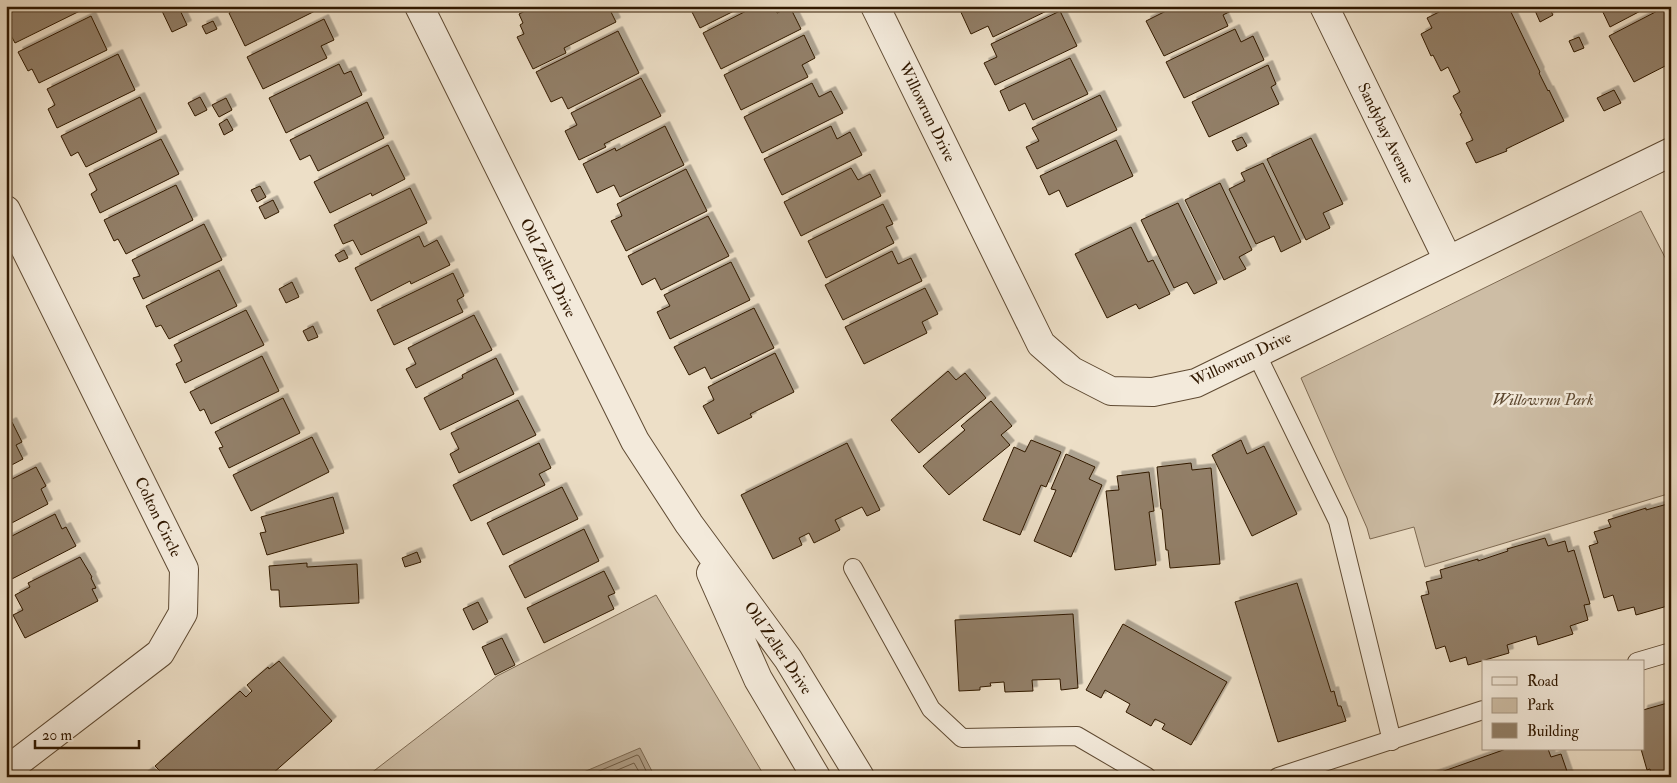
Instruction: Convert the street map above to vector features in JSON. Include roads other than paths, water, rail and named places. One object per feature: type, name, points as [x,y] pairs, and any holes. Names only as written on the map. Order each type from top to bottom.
[{"type":"street","name":"Old Zeller Drive","points":[[419,6],[636,441],[689,524],[788,659],[860,777]]},
{"type":"street","name":"Willowrun Drive","points":[[876,6],[1041,344],[1072,371],[1111,391],[1153,392],[1196,383],[1671,152]]},
{"type":"street","name":"Sandybay Avenue","points":[[1324,6],[1448,260]]},
{"type":"street","name":"Colton Circle","points":[[6,210],[184,569],[183,613],[160,653],[6,771]]},
{"type":"street","name":"Old Zeller Drive","points":[[689,524],[758,679],[816,777]]},
{"type":"lane","points":[[1256,353],[1338,521],[1392,741]]},
{"type":"lane","points":[[853,568],[931,708],[962,738],[1077,736],[1147,777]]},
{"type":"lane","points":[[1644,660],[1671,652]]},
{"type":"lane","points":[[1278,777],[1482,710]]},
{"type":"water","points":[[640,748],[655,777],[572,777]]},
{"type":"park label","name":"Willowrun Park","points":[[1543,400]]}]
